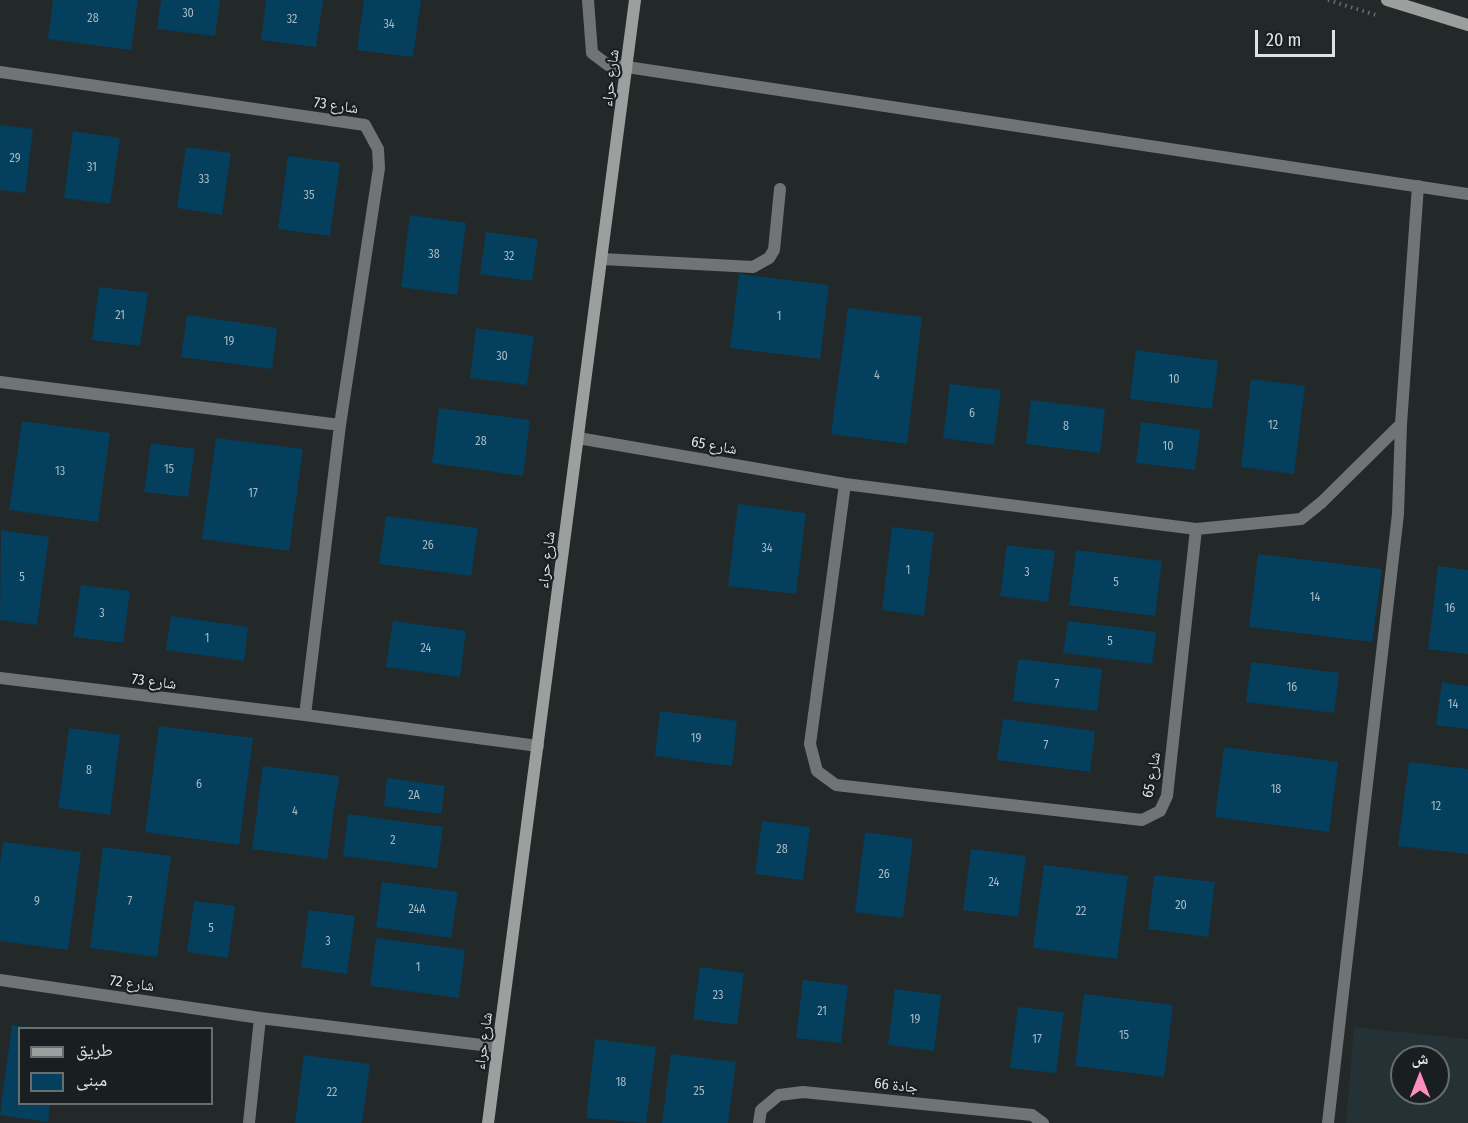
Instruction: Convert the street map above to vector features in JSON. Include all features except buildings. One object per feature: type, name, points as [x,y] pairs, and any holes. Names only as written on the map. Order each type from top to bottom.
[{"type":"street","points":[[588,0],[592,53],[608,65],[1468,194]]},
{"type":"street","name":"شارع حراء","points":[[488,1123],[635,0]]},
{"type":"street","points":[[1387,0],[1468,25]]},
{"type":"street","name":"شارع 73","points":[[0,72],[365,125],[378,149],[379,168],[340,425],[305,715]]},
{"type":"street","points":[[1328,1123],[1398,514],[1401,424],[1418,186]]},
{"type":"street","points":[[602,259],[753,267],[769,258],[774,250],[780,189]]},
{"type":"street","points":[[0,382],[340,425]]},
{"type":"street","points":[[1196,529],[1301,519],[1322,502],[1401,424]]},
{"type":"street","name":"شارع 65","points":[[578,438],[844,484],[1196,529],[1167,796],[1160,811],[1142,820],[836,785],[817,771],[810,744],[844,484]]},
{"type":"street","name":"شارع 73","points":[[0,678],[538,746]]},
{"type":"street","name":"شارع 72","points":[[0,980],[260,1018],[498,1047]]},
{"type":"street","points":[[249,1123],[260,1018]]},
{"type":"street","name":"جادة 66","points":[[759,1123],[761,1110],[779,1095],[803,1092],[1032,1115],[1044,1123]]},
{"type":"shaded area","points":[[1354,1027],[1468,1039],[1468,1123],[1346,1123]]}]
